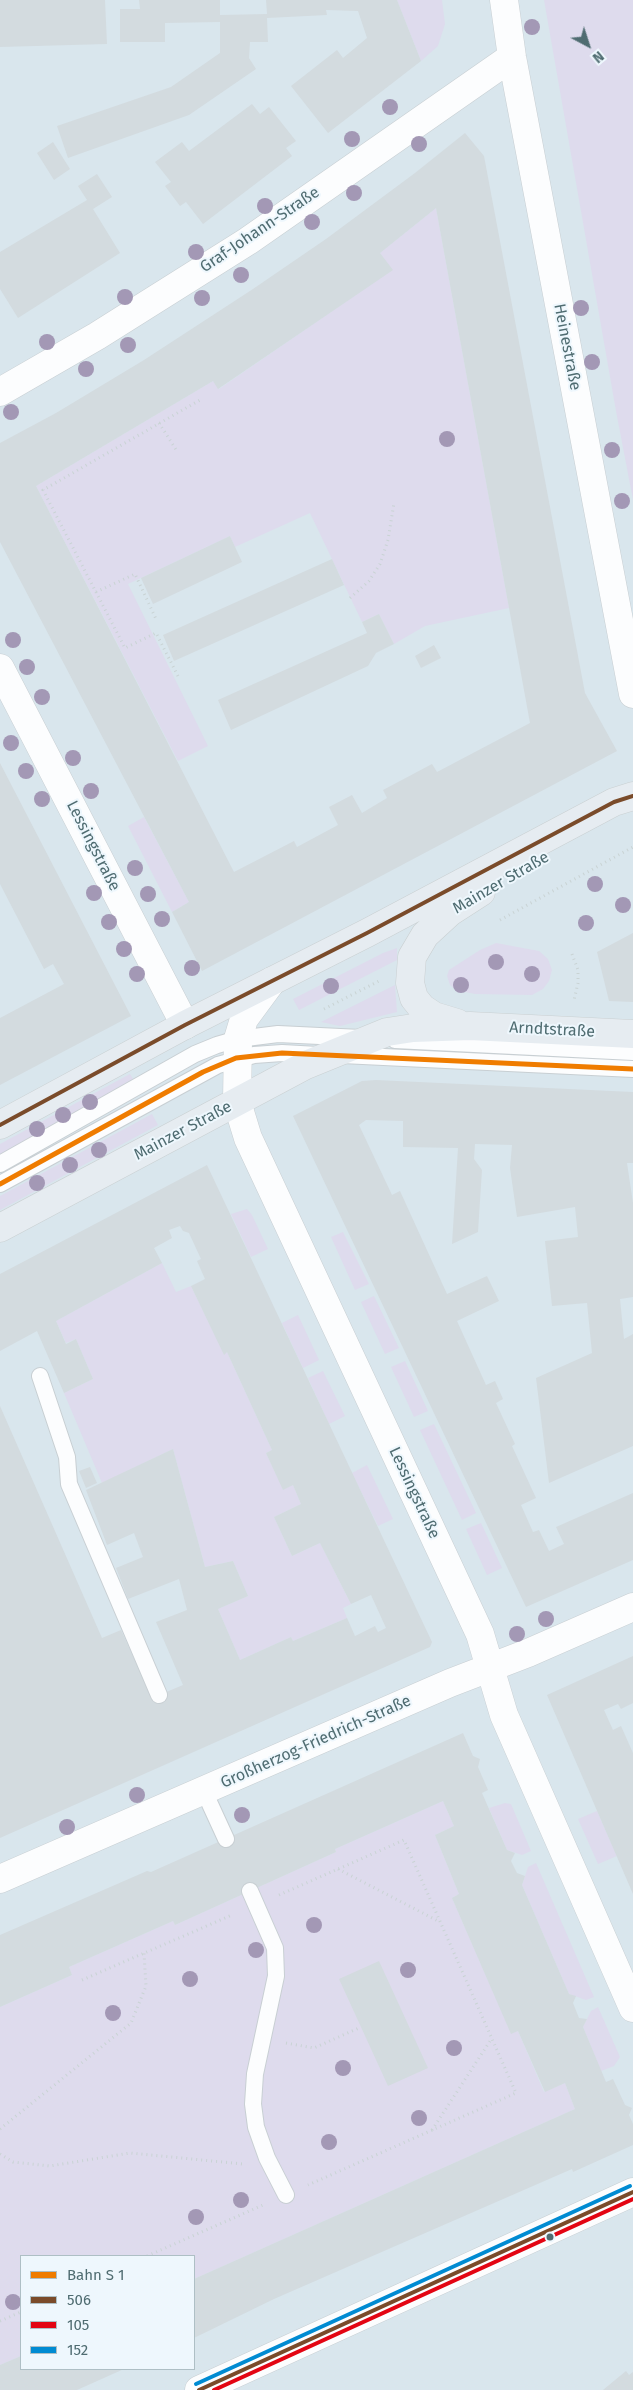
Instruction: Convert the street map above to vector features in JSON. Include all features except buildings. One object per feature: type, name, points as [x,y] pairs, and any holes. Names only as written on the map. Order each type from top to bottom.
[{"type":"main road","name":"Mainzer Straße","points":[[0,1125],[185,1025],[473,878],[614,802],[633,796]]},
{"type":"main road","name":"Mainzer Straße","points":[[434,1016],[422,1008],[414,998],[410,983],[412,957],[425,935],[450,912],[469,899],[613,820],[621,815],[633,800]]},
{"type":"main road","name":"Arndtstraße","points":[[434,1016],[470,1026]]},
{"type":"main road","name":"Arndtstraße","points":[[369,1039],[387,1032],[413,1028],[470,1026],[633,1034]]},
{"type":"main road","name":"Mainzer Straße","points":[[0,1228],[328,1055],[369,1039]]},
{"type":"street","name":"Heinestraße","points":[[504,0],[512,57],[629,652],[633,694]]},
{"type":"street","name":"Graf-Johann-Straße","points":[[0,392],[97,336],[248,241],[512,57]]},
{"type":"street","name":"Lessingstraße","points":[[0,668],[185,1025]]},
{"type":"street","name":"Lessingstraße","points":[[272,982],[244,1019],[237,1048],[237,1102],[250,1141],[476,1625],[491,1667],[504,1715],[633,2008]]},
{"type":"street","name":"Großherzog-Friedrich-Straße","points":[[0,1879],[633,1607]]},
{"type":"street","points":[[199,2390],[633,2192]]},
{"type":"lane","points":[[0,1164],[195,1054],[237,1048],[278,1034],[633,1052]]},
{"type":"lane","points":[[0,1184],[203,1072],[237,1048],[282,1053],[633,1069]]},
{"type":"lane","points":[[40,1376],[67,1457],[69,1484],[159,1695]]},
{"type":"lane","points":[[204,1791],[226,1839]]},
{"type":"lane","points":[[254,1898],[275,1948],[276,1976],[255,2074],[253,2104],[256,2127],[266,2158],[286,2195]]},
{"type":"path","points":[[178,676],[156,633],[125,648],[43,490],[200,400]]},
{"type":"path","points":[[159,423],[177,451]]},
{"type":"path","points":[[350,598],[369,581],[380,564],[388,540],[394,504]]},
{"type":"path","points":[[96,592],[135,574],[156,619]]},
{"type":"path","points":[[498,921],[633,847]]},
{"type":"path","points":[[572,954],[578,970],[578,984],[572,1006]]},
{"type":"path","points":[[317,1012],[382,980]]},
{"type":"path","points":[[82,1980],[144,1953],[254,1898],[338,1869],[404,1840],[516,2093],[149,2255]]},
{"type":"path","points":[[338,1869],[441,1923]]},
{"type":"path","points":[[0,2129],[131,2023],[146,1986],[144,1953]]},
{"type":"path","points":[[264,2038],[314,2048],[361,2027]]},
{"type":"path","points":[[432,2130],[492,2038]]},
{"type":"path","points":[[0,2154],[13,2162],[50,2166],[130,2153],[249,2165],[266,2158]]},
{"type":"path","points":[[0,2321],[20,2312]]},
{"type":"shaded area","points":[[0,0],[633,0],[633,2390],[0,2390]]},
{"type":"shaded area","points":[[397,0],[442,0],[445,24],[438,46],[421,61]]},
{"type":"shaded area","points":[[544,0],[633,0],[633,500],[616,411]]},
{"type":"shaded area","points":[[436,208],[509,608],[425,626],[394,644],[379,614],[362,622],[310,513],[235,547],[230,536],[128,584],[208,746],[178,761],[36,486],[213,381],[219,389],[392,270],[380,253]]},
{"type":"shaded area","points":[[144,817],[189,902],[172,912],[128,826]]},
{"type":"shaded area","points":[[496,943],[539,951],[548,959],[552,970],[549,981],[543,989],[532,995],[475,994],[456,990],[450,985],[447,976],[449,970],[480,950]]},
{"type":"shaded area","points":[[397,948],[397,960],[299,1010],[293,999],[383,953]]},
{"type":"shaded area","points":[[395,985],[397,1012],[340,1026],[321,1022]]},
{"type":"shaded area","points":[[130,1074],[135,1082],[0,1155],[0,1144]]},
{"type":"shaded area","points":[[152,1114],[158,1125],[0,1210],[0,1196]]},
{"type":"shaded area","points":[[247,1209],[252,1215],[268,1249],[251,1257],[231,1214]]},
{"type":"shaded area","points":[[343,1232],[369,1284],[355,1290],[331,1237]]},
{"type":"shaded area","points":[[162,1263],[176,1292],[191,1286],[224,1354],[227,1352],[272,1450],[266,1453],[283,1489],[293,1485],[301,1504],[274,1517],[292,1556],[320,1543],[351,1604],[343,1608],[347,1618],[293,1641],[291,1637],[240,1660],[218,1609],[248,1596],[233,1561],[205,1567],[173,1449],[102,1483],[64,1393],[93,1379],[76,1339],[66,1343],[56,1321]]},
{"type":"shaded area","points":[[374,1296],[399,1348],[385,1354],[361,1302]]},
{"type":"shaded area","points":[[298,1315],[319,1360],[303,1368],[282,1323]]},
{"type":"shaded area","points":[[405,1361],[428,1411],[414,1417],[391,1367]]},
{"type":"shaded area","points":[[323,1371],[345,1416],[329,1424],[308,1378]]},
{"type":"shaded area","points":[[434,1424],[476,1513],[462,1520],[420,1430]]},
{"type":"shaded area","points":[[367,1465],[393,1519],[378,1526],[352,1473]]},
{"type":"shaded area","points":[[481,1523],[502,1568],[487,1575],[466,1529]]},
{"type":"shaded area","points":[[443,1801],[454,1826],[435,1835],[459,1894],[452,1898],[511,2033],[518,2031],[544,2092],[565,2083],[575,2109],[195,2279],[195,2255],[20,2255],[20,2356],[0,2365],[0,2007],[72,1975],[69,1967],[173,1921],[175,1925],[336,1852],[335,1849]]},
{"type":"shaded area","points":[[505,1803],[511,1804],[531,1851],[522,1855],[507,1850],[489,1808]]},
{"type":"shaded area","points":[[597,1811],[617,1856],[598,1864],[578,1819]]},
{"type":"shaded area","points":[[536,1863],[594,1997],[586,2000],[569,1994],[522,1885],[528,1867]]},
{"type":"shaded area","points":[[598,2007],[620,2057],[614,2066],[601,2071],[583,2027],[591,2011]]},
{"type":"transit line","name":"506","points":[[0,1125],[185,1025],[367,933],[614,802],[633,796]]},
{"type":"transit line","points":[[0,1184],[203,1072],[236,1058],[282,1053],[633,1069]]},
{"type":"transit line","name":"152","points":[[196,2384],[630,2186]]},
{"type":"transit line","name":"506","points":[[199,2390],[633,2192]]},
{"type":"transit line","name":"105","points":[[214,2390],[633,2199]]}]
